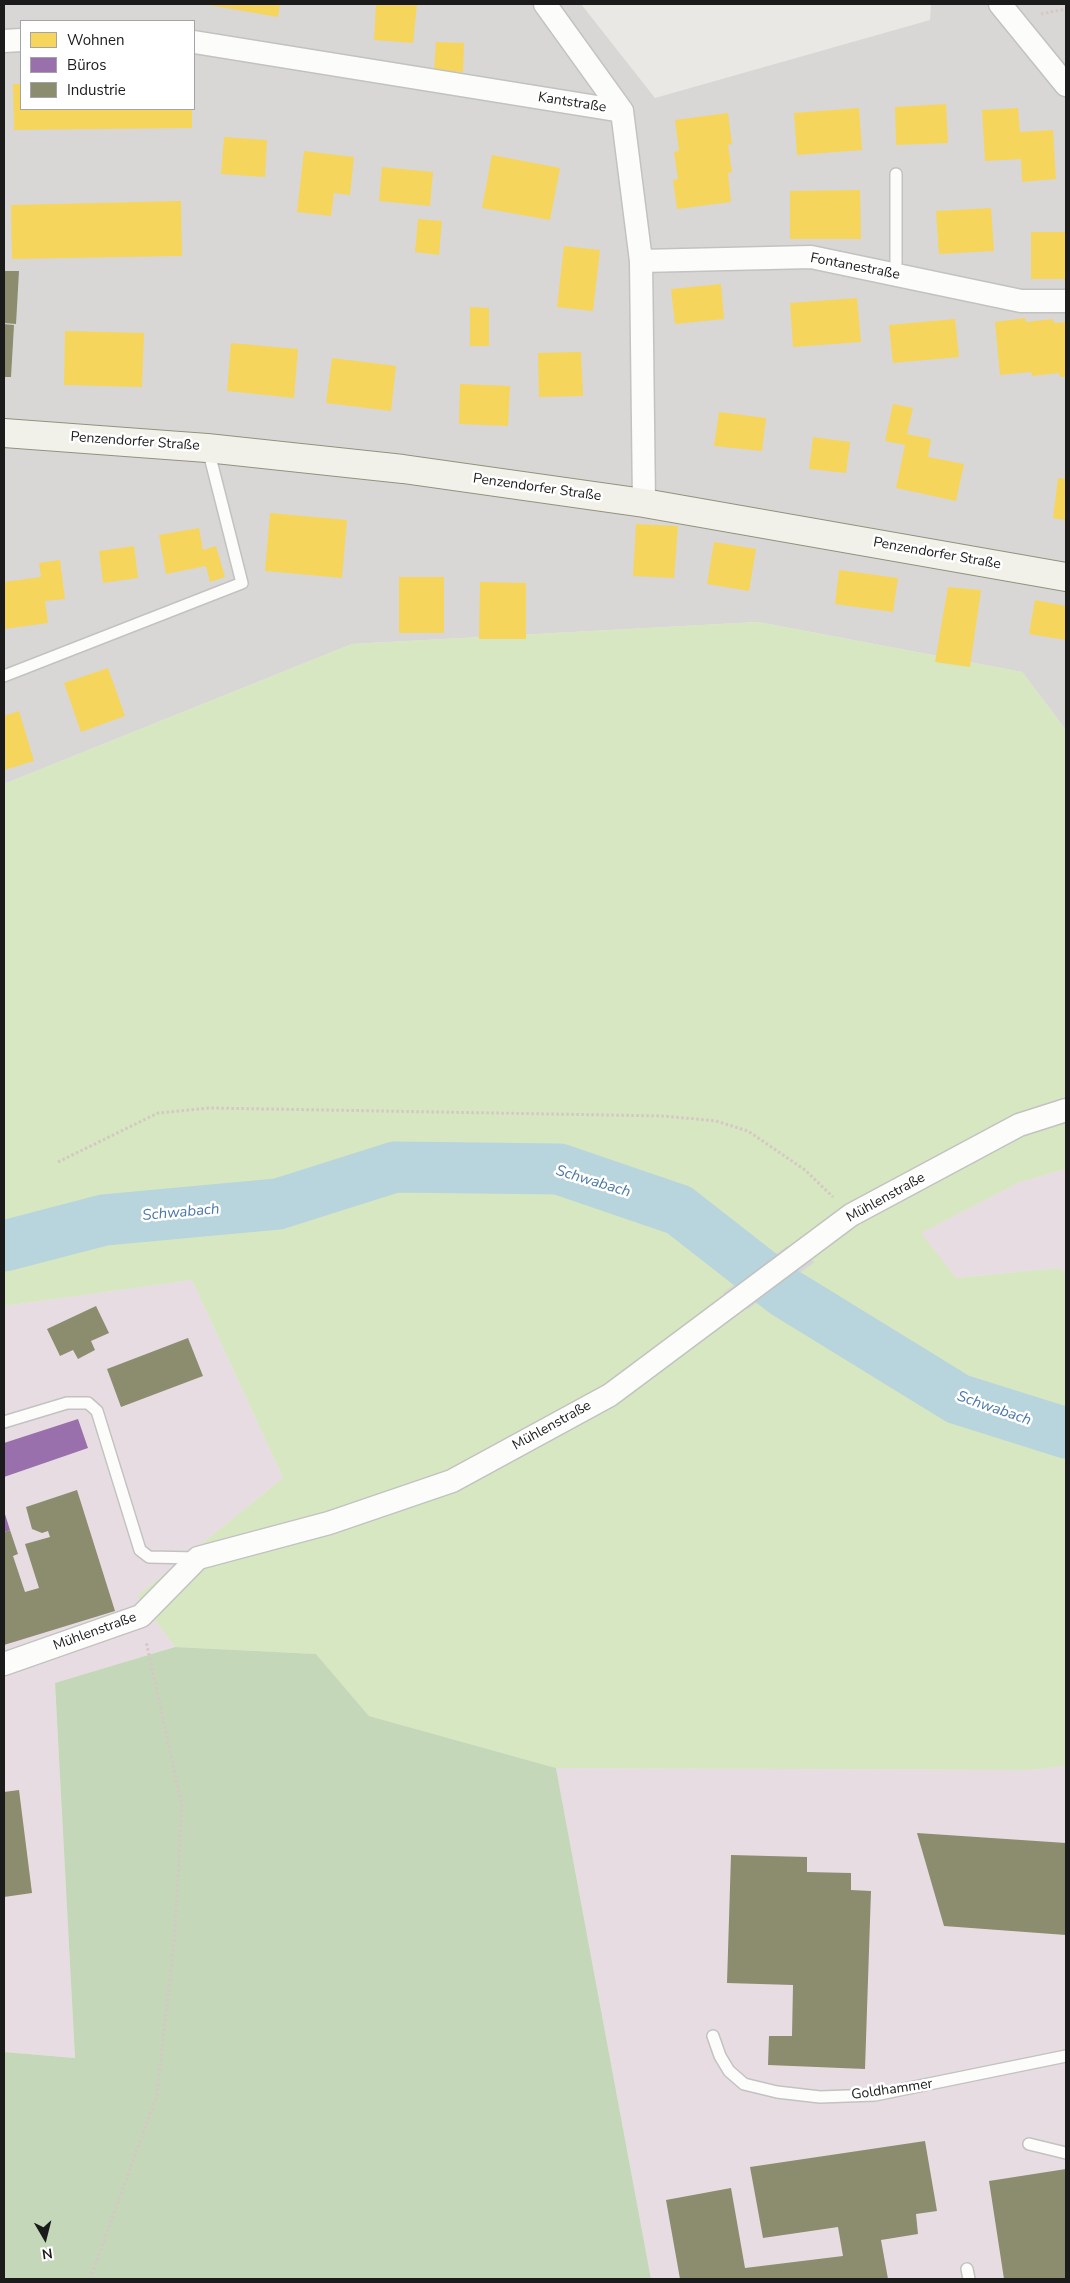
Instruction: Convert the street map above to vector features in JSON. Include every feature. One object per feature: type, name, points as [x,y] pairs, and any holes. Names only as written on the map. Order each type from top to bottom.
[{"type":"main road","name":"Penzendorfer Straße","points":[[4,432],[208,448],[403,469],[644,503],[1066,577]]},
{"type":"street","points":[[545,4],[622,111]]},
{"type":"street","points":[[1000,4],[1066,85]]},
{"type":"street","points":[[4,41],[20,40]]},
{"type":"street","name":"Kantstraße","points":[[195,42],[622,111],[641,261],[644,503]]},
{"type":"street","name":"Fontanestraße","points":[[641,261],[811,257],[1021,300],[1066,301]]},
{"type":"street","name":"Mühlenstraße","points":[[4,1664],[141,1616],[198,1558],[329,1523],[452,1481],[610,1395],[851,1215],[1019,1125],[1066,1110]]},
{"type":"lane","points":[[896,174],[896,275]]},
{"type":"lane","points":[[4,676],[242,583],[208,448]]},
{"type":"lane","points":[[4,1422],[67,1403],[88,1403],[97,1411],[140,1550],[149,1557],[198,1558]]},
{"type":"lane","name":"Goldhammer","points":[[713,2036],[720,2056],[729,2071],[744,2084],[777,2092],[820,2097],[884,2093],[1066,2056]]},
{"type":"lane","points":[[1028,2144],[1066,2153]]},
{"type":"path","points":[[58,1162],[158,1113],[210,1108],[664,1116],[716,1122],[748,1130],[805,1170],[851,1215]]},
{"type":"path","points":[[90,2279],[157,2095],[175,1932],[182,1806],[141,1616]]},
{"type":"shaded area","points":[[4,4],[581,4],[655,98],[930,20],[931,4],[1066,4],[1066,730],[1022,672],[758,622],[352,644],[4,784]]},
{"type":"shaded area","points":[[1066,1169],[1066,1274],[1059,1268],[956,1278],[920,1233],[1020,1182]]},
{"type":"shaded area","points":[[192,1280],[283,1478],[137,1596],[175,1647],[55,1684],[75,2058],[4,2052],[4,1306]]},
{"type":"shaded area","points":[[1066,1766],[1066,2279],[651,2279],[556,1768],[1029,1770]]},
{"type":"green space","points":[[758,622],[1022,672],[1066,730],[1066,1169],[1020,1182],[921,1233],[956,1278],[1059,1268],[1066,1274],[1066,1766],[1029,1770],[556,1768],[369,1716],[316,1654],[175,1647],[137,1596],[283,1478],[192,1280],[4,1306],[4,784],[352,644]]},
{"type":"green space","points":[[175,1647],[316,1654],[369,1716],[556,1768],[651,2279],[4,2279],[4,2052],[75,2058],[55,1683]]},
{"type":"pier","points":[[787,1246],[815,1262],[748,1309],[723,1293]]},
{"type":"building: Wohnen","points":[[203,4],[280,4],[278,17]]},
{"type":"building: Wohnen","points":[[376,4],[417,4],[413,43],[374,40]]},
{"type":"building: Wohnen","points":[[436,42],[464,43],[463,72],[434,71]]},
{"type":"building: Wohnen","points":[[13,84],[20,84],[20,110],[192,110],[192,128],[14,130]]},
{"type":"building: Wohnen","points":[[946,104],[948,143],[896,145],[895,107]]},
{"type":"building: Wohnen","points":[[859,108],[862,150],[797,155],[794,113]]},
{"type":"building: Wohnen","points":[[1018,108],[1020,132],[1053,130],[1056,179],[1022,182],[1021,159],[985,161],[982,110]]},
{"type":"building: Wohnen","points":[[728,113],[732,144],[728,145],[732,172],[728,173],[731,202],[677,209],[673,180],[678,179],[674,152],[679,151],[675,120]]},
{"type":"building: Wohnen","points":[[224,137],[267,140],[265,177],[221,174]]},
{"type":"building: Wohnen","points":[[304,151],[354,157],[350,195],[334,193],[331,216],[297,212]]},
{"type":"building: Wohnen","points":[[492,155],[560,168],[550,220],[482,208]]},
{"type":"building: Wohnen","points":[[382,167],[433,172],[430,206],[379,201]]},
{"type":"building: Wohnen","points":[[860,190],[861,239],[790,239],[790,191]]},
{"type":"building: Wohnen","points":[[181,201],[182,256],[12,259],[11,205]]},
{"type":"building: Wohnen","points":[[991,208],[994,251],[939,254],[936,211]]},
{"type":"building: Wohnen","points":[[418,219],[442,221],[439,255],[415,252]]},
{"type":"building: Wohnen","points":[[1031,232],[1066,232],[1066,279],[1031,279]]},
{"type":"building: Wohnen","points":[[564,246],[600,250],[593,311],[557,307]]},
{"type":"building: Wohnen","points":[[721,284],[724,319],[675,324],[671,289]]},
{"type":"building: Wohnen","points":[[857,298],[861,342],[793,347],[790,303]]},
{"type":"building: Wohnen","points":[[470,307],[489,308],[489,346],[470,346]]},
{"type":"building: Wohnen","points":[[1025,318],[1026,322],[1053,319],[1054,323],[1066,322],[1066,377],[1060,377],[1059,373],[1032,376],[1031,372],[1000,375],[995,322]]},
{"type":"building: Wohnen","points":[[955,319],[959,357],[893,363],[889,325]]},
{"type":"building: Wohnen","points":[[65,331],[144,333],[142,387],[64,385]]},
{"type":"building: Wohnen","points":[[231,343],[298,349],[294,398],[227,391]]},
{"type":"building: Wohnen","points":[[581,352],[583,396],[539,397],[538,353]]},
{"type":"building: Wohnen","points":[[332,358],[396,366],[391,411],[326,403]]},
{"type":"building: Wohnen","points":[[460,384],[510,386],[508,426],[459,424]]},
{"type":"building: Wohnen","points":[[893,404],[913,408],[907,434],[931,439],[928,457],[964,464],[956,501],[896,488],[905,445],[885,441]]},
{"type":"building: Wohnen","points":[[719,412],[766,418],[762,451],[714,446]]},
{"type":"building: Wohnen","points":[[813,437],[850,442],[846,473],[809,469]]},
{"type":"building: Wohnen","points":[[1058,478],[1066,479],[1066,520],[1053,518]]},
{"type":"building: Wohnen","points":[[270,513],[347,520],[342,578],[265,571]]},
{"type":"building: Wohnen","points":[[636,524],[678,526],[674,578],[633,576]]},
{"type":"building: Wohnen","points":[[199,528],[203,550],[216,546],[225,577],[210,582],[206,566],[166,574],[159,535]]},
{"type":"building: Wohnen","points":[[714,542],[756,549],[749,591],[707,584]]},
{"type":"building: Wohnen","points":[[134,546],[138,578],[103,583],[99,551]]},
{"type":"building: Wohnen","points":[[60,560],[65,599],[45,601],[48,623],[4,629],[4,582],[41,577],[39,563]]},
{"type":"building: Wohnen","points":[[839,570],[898,578],[893,612],[835,604]]},
{"type":"building: Wohnen","points":[[399,577],[444,577],[444,633],[399,633]]},
{"type":"building: Wohnen","points":[[480,582],[526,583],[526,639],[479,639]]},
{"type":"building: Wohnen","points":[[948,587],[981,590],[970,667],[935,662]]},
{"type":"building: Wohnen","points":[[1035,600],[1066,606],[1066,640],[1029,634]]},
{"type":"building: Wohnen","points":[[108,668],[125,716],[81,732],[64,683]]},
{"type":"building: Wohnen","points":[[19,711],[34,761],[4,770],[4,716]]},
{"type":"building: Büros","points":[[78,1419],[88,1448],[4,1477],[4,1443]]},
{"type":"building: Büros","points":[[4,1511],[10,1530],[4,1532]]},
{"type":"building: Industrie","points":[[4,271],[19,271],[16,324],[4,323]]},
{"type":"building: Industrie","points":[[4,324],[14,325],[11,377],[4,377]]},
{"type":"building: Industrie","points":[[96,1306],[109,1333],[91,1341],[95,1350],[78,1359],[73,1350],[60,1356],[47,1329]]},
{"type":"building: Industrie","points":[[188,1338],[203,1376],[121,1407],[107,1369]]},
{"type":"building: Industrie","points":[[77,1490],[115,1611],[4,1645],[4,1532],[10,1530],[18,1554],[13,1556],[25,1592],[39,1588],[25,1544],[50,1537],[48,1531],[42,1533],[32,1529],[26,1507]]},
{"type":"building: Industrie","points":[[19,1790],[32,1893],[4,1897],[4,1792]]},
{"type":"building: Industrie","points":[[917,1833],[1066,1843],[1066,1935],[944,1926]]},
{"type":"building: Industrie","points":[[731,1855],[807,1857],[807,1872],[851,1873],[851,1890],[871,1891],[865,2069],[768,2065],[769,2036],[792,2036],[793,1985],[727,1983]]},
{"type":"building: Industrie","points":[[925,2141],[937,2211],[916,2214],[918,2234],[881,2240],[888,2279],[680,2279],[666,2200],[731,2188],[745,2268],[843,2256],[838,2227],[763,2238],[750,2167]]},
{"type":"building: Industrie","points":[[1066,2169],[1066,2279],[1004,2279],[989,2181]]},
{"type":"waterway","name":"Schwabach","points":[[4,1246],[104,1220],[278,1204],[395,1167],[559,1169],[679,1210],[784,1292],[958,1399],[1066,1433]]}]
